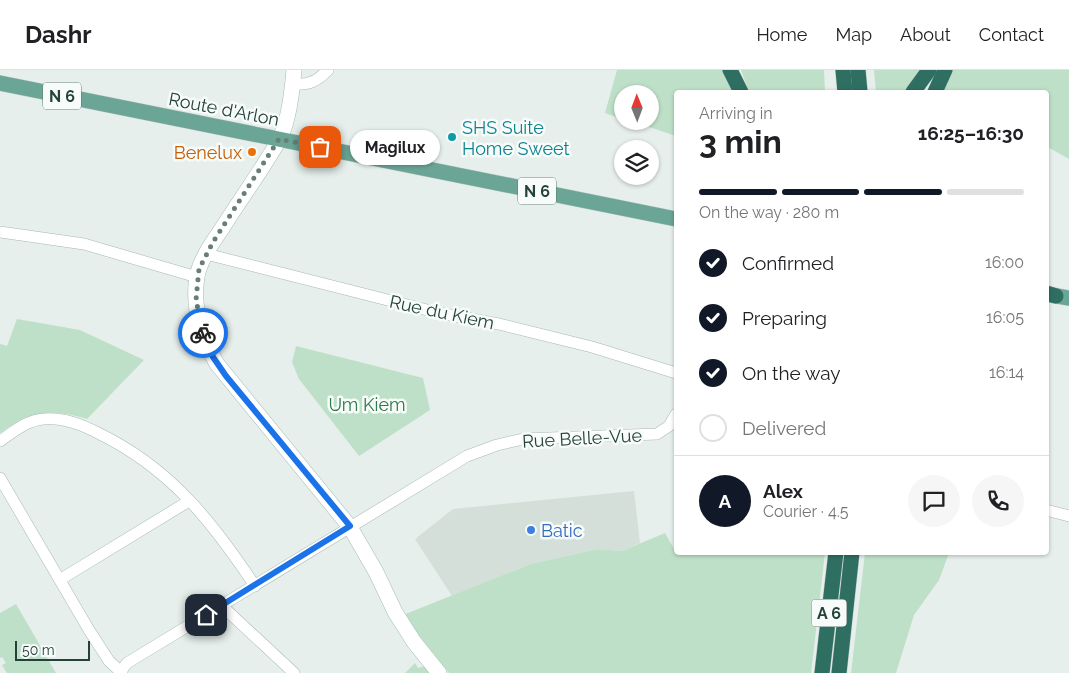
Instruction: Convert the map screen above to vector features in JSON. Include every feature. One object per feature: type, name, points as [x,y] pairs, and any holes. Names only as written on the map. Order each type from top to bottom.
[{"type":"highway","points":[[730,70],[740,90]]},
{"type":"highway","points":[[735,70],[740,90]]},
{"type":"highway","points":[[843,70],[846,90]]},
{"type":"highway","points":[[858,70],[860,90]]},
{"type":"highway","points":[[914,90],[929,70]]},
{"type":"highway","points":[[937,90],[945,70]]},
{"type":"highway","name":"A 6","points":[[822,673],[836,555]]},
{"type":"highway","name":"A 6","points":[[839,673],[852,555]]},
{"type":"main road","points":[[293,77],[279,139],[206,254],[197,277],[198,315],[205,340],[217,364],[350,526],[376,572],[398,618],[439,673]]},
{"type":"main road","name":"Route d'Arlon","points":[[0,83],[674,219]]},
{"type":"street","points":[[293,77],[308,85],[317,81],[328,70]]},
{"type":"street","points":[[0,232],[84,244],[197,277]]},
{"type":"street","name":"Rue du Kiem","points":[[206,254],[440,313],[499,324],[583,345],[674,372]]},
{"type":"street","name":"Rue Belle-Vue","points":[[121,672],[128,664],[350,526],[467,456],[497,445],[540,437],[657,434],[669,426],[674,417]]},
{"type":"street","points":[[0,441],[29,423],[42,419],[62,418],[128,447],[163,473],[220,534],[255,586]]},
{"type":"street","points":[[0,478],[109,662],[121,672]]},
{"type":"street","points":[[61,579],[189,501]]},
{"type":"street","points":[[1049,511],[1069,516]]},
{"type":"street","points":[[222,606],[294,673]]},
{"type":"shaded area","points":[[634,491],[640,543],[622,551],[597,549],[531,564],[452,596],[415,539],[453,509]]},
{"type":"green space","points":[[617,70],[724,70],[732,90],[674,90],[674,135],[658,130],[659,85],[614,85],[614,116],[605,113]]},
{"type":"green space","points":[[741,70],[824,70],[825,90],[748,90]]},
{"type":"green space","points":[[874,70],[921,70],[907,90],[876,90]]},
{"type":"green space","points":[[953,70],[1069,70],[1069,159],[1049,148],[1049,90],[944,90]]},
{"type":"green space","points":[[17,319],[80,330],[144,360],[87,419],[62,413],[42,414],[22,420],[0,433],[0,344],[7,346]]},
{"type":"green space","name":"Um Kiem","points":[[296,346],[423,378],[430,410],[359,456],[299,379],[292,362]]},
{"type":"green space","points":[[665,533],[674,549],[674,555],[825,555],[811,673],[449,673],[403,615],[531,564],[597,549],[622,551]]},
{"type":"green space","points":[[865,555],[948,555],[939,580],[914,615],[896,673],[851,673]]},
{"type":"green space","points":[[16,604],[56,673],[7,673],[2,665],[6,663],[2,657],[0,658],[0,613]]},
{"type":"green space","points":[[415,663],[418,668],[426,666],[432,673],[405,673]]},
{"type":"way so far","points":[[203,333],[196,306],[197,277],[202,262],[213,242],[279,139],[320,147]]},
{"type":"place","name":"SHS Suite Home Sweet","points":[[452,137]]},
{"type":"place","name":"Magilux","points":[[320,147]]},
{"type":"place","name":"Benelux","points":[[252,152]]},
{"type":"place","name":"Batic","points":[[531,530]]},
{"type":"route","points":[[203,333],[213,357],[226,376],[350,526],[206,615]]}]
